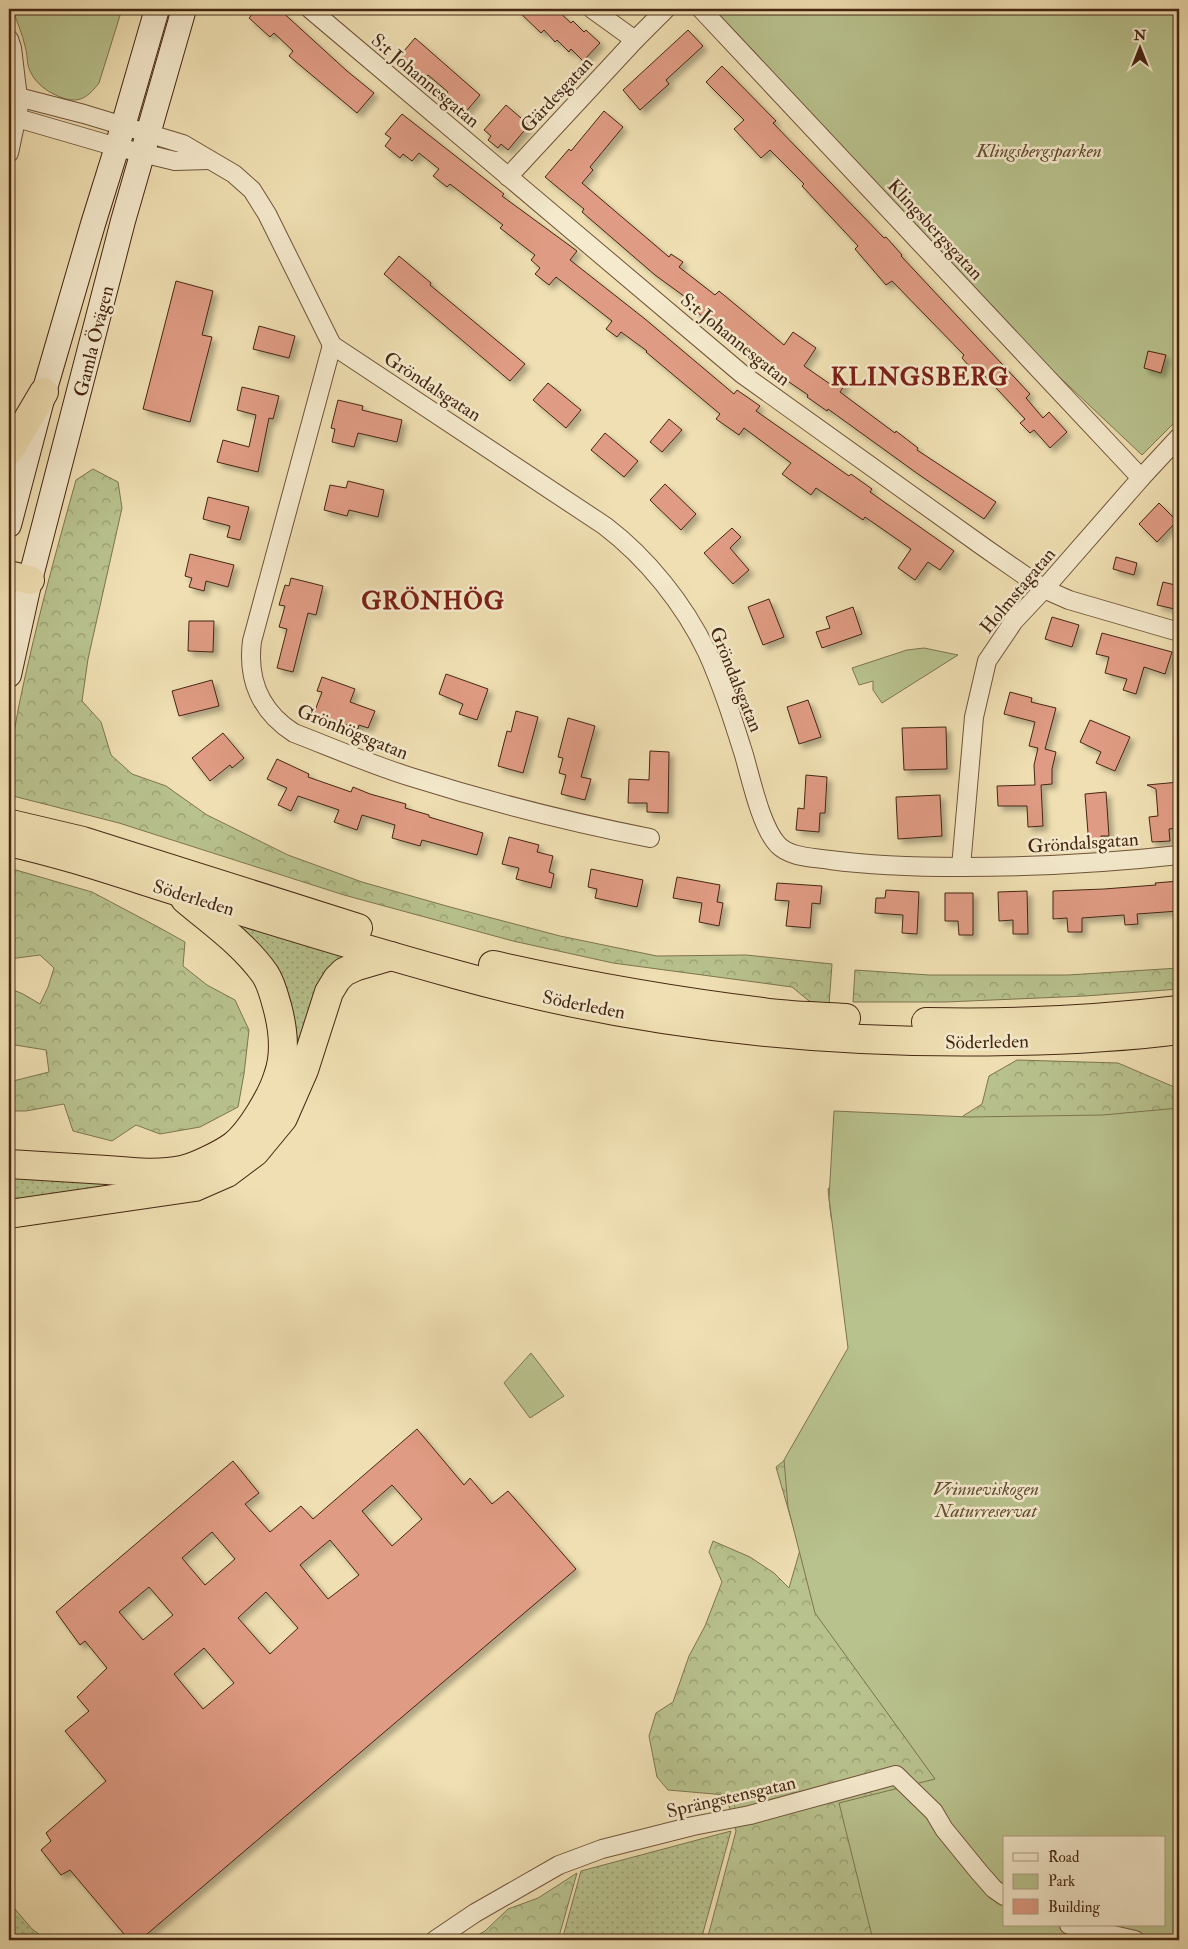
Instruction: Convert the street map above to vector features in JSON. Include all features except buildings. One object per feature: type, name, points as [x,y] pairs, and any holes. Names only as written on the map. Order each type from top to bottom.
[{"type":"highway","points":[[9,451],[44,392]]},
{"type":"highway","name":"Söderleden","points":[[9,824],[83,841],[359,928],[464,958],[550,978],[658,998],[764,1012],[893,1021],[1001,1022],[1087,1019],[1179,1010]]},
{"type":"highway","name":"Söderleden","points":[[9,842],[99,867],[462,976],[557,1000],[658,1018],[769,1032],[900,1041],[966,1042],[1094,1038],[1179,1030]]},
{"type":"highway","points":[[9,1164],[146,1173],[183,1170],[234,1145],[252,1124],[269,1098],[279,1075],[282,1030],[272,990],[265,974],[232,938],[174,890]]},
{"type":"highway","points":[[9,1214],[194,1187],[227,1173],[256,1152],[283,1118],[304,1070],[329,992],[337,979],[344,972],[357,966],[391,956]]},
{"type":"highway","points":[[9,1232],[63,1205]]},
{"type":"main road","name":"Gamla Övägen","points":[[9,525],[44,392],[157,9]]},
{"type":"main road","name":"Gamla Övägen","points":[[9,675],[19,585],[184,9]]},
{"type":"street","name":"S:t Johannesgatan","points":[[310,9],[742,374],[1044,589],[1069,600],[1179,632]]},
{"type":"street","points":[[592,9],[635,40],[666,9]]},
{"type":"street","name":"Klingsbergsgatan","points":[[701,9],[1141,478]]},
{"type":"street","points":[[9,39],[12,48],[19,106],[9,153]]},
{"type":"street","name":"Gärdesgatan","points":[[508,177],[635,40]]},
{"type":"street","points":[[18,97],[120,137]]},
{"type":"street","points":[[17,118],[120,137],[146,144],[175,162],[208,160],[234,174],[252,190],[267,214],[332,345]]},
{"type":"street","name":"Grönhögsgatan","points":[[332,345],[252,641],[250,659],[253,678],[269,712],[279,724],[294,733],[410,777],[533,812],[593,827],[650,838]]},
{"type":"street","name":"Gröndalsgatan","points":[[332,345],[605,526],[641,558],[689,619],[707,653],[734,726],[768,829],[779,845],[791,854],[862,864],[909,867],[1051,866],[1179,855]]},
{"type":"street","name":"Holmstagatan","points":[[961,867],[974,717],[987,661],[1014,621],[1179,437]]},
{"type":"street","name":"Sprängstensgatan","points":[[435,1940],[498,1900],[559,1865],[602,1849],[693,1826],[750,1815],[896,1775],[934,1812],[944,1829],[968,1859],[994,1889],[1003,1895]]},
{"type":"street","points":[[1072,1926],[1135,1940]]},
{"type":"green space","points":[[12,9],[122,9],[99,83],[92,92],[84,98],[69,100],[52,93],[37,82],[30,71],[22,36]]},
{"type":"green space","name":"Klingsbergsparken","points":[[716,9],[1179,9],[1179,418],[1142,455],[1052,370]]},
{"type":"green space","points":[[93,469],[118,482],[122,508],[88,659],[82,701],[101,722],[111,755],[132,774],[166,786],[207,815],[288,855],[362,882],[450,907],[560,936],[657,956],[746,955],[832,964],[829,1005],[809,1001],[792,987],[613,963],[513,941],[344,895],[119,823],[9,795],[12,745],[28,664],[45,595],[76,480]]},
{"type":"green space","points":[[924,648],[958,655],[882,703],[873,690],[873,681],[859,685],[852,668],[907,650]]},
{"type":"green space","points":[[9,868],[92,892],[185,942],[183,966],[207,985],[235,1000],[249,1030],[238,1107],[200,1127],[160,1134],[136,1125],[112,1141],[73,1131],[64,1104],[26,1111],[9,1111],[9,1082],[49,1072],[46,1050],[9,1044],[9,988],[40,1004],[54,968],[40,955],[9,959]]},
{"type":"green space","points":[[217,915],[354,955],[331,968],[323,980],[295,1075],[280,1108],[265,1132],[240,1158],[206,1174],[177,1183],[72,1191],[9,1205],[9,1173],[135,1178],[183,1174],[217,1162],[238,1148],[256,1130],[270,1110],[282,1087],[289,1062],[291,1037],[289,1013],[279,983],[262,957],[252,945]]},
{"type":"green space","points":[[1179,968],[1179,989],[1085,996],[946,1002],[853,1002],[855,970],[929,975],[1068,975]]},
{"type":"green space","name":"Vrinneviskogen Naturreservat","points":[[1017,1060],[1118,1063],[1179,1089],[1179,1940],[707,1940],[736,1831],[726,1795],[668,1790],[657,1777],[649,1736],[656,1713],[673,1702],[689,1656],[705,1626],[722,1582],[709,1552],[713,1541],[750,1557],[774,1573],[789,1588],[800,1550],[776,1467],[800,1448],[908,1475],[831,1217],[828,1189],[841,1174],[948,1154],[963,1116],[982,1104],[989,1076]]},
{"type":"green space","name":"Vrinneviskogen Naturreservat","points":[[1179,1108],[1179,1940],[873,1940],[839,1803],[935,1779],[815,1613],[788,1507],[784,1460],[848,1348],[829,1198],[834,1111],[969,1117],[1103,1115]]},
{"type":"green space","points":[[531,1353],[564,1396],[530,1418],[504,1383]]},
{"type":"green space","points":[[731,1831],[701,1940],[562,1940],[581,1871]]},
{"type":"green space","points":[[577,1873],[558,1940],[469,1940],[485,1931],[508,1909],[538,1898]]},
{"type":"green space","points":[[9,1902],[32,1929],[47,1940],[9,1940]]},
{"type":"district","name":"KLINGSBERG","points":[[920,377]]},
{"type":"district","name":"GRÖNHÖG","points":[[433,601]]}]
